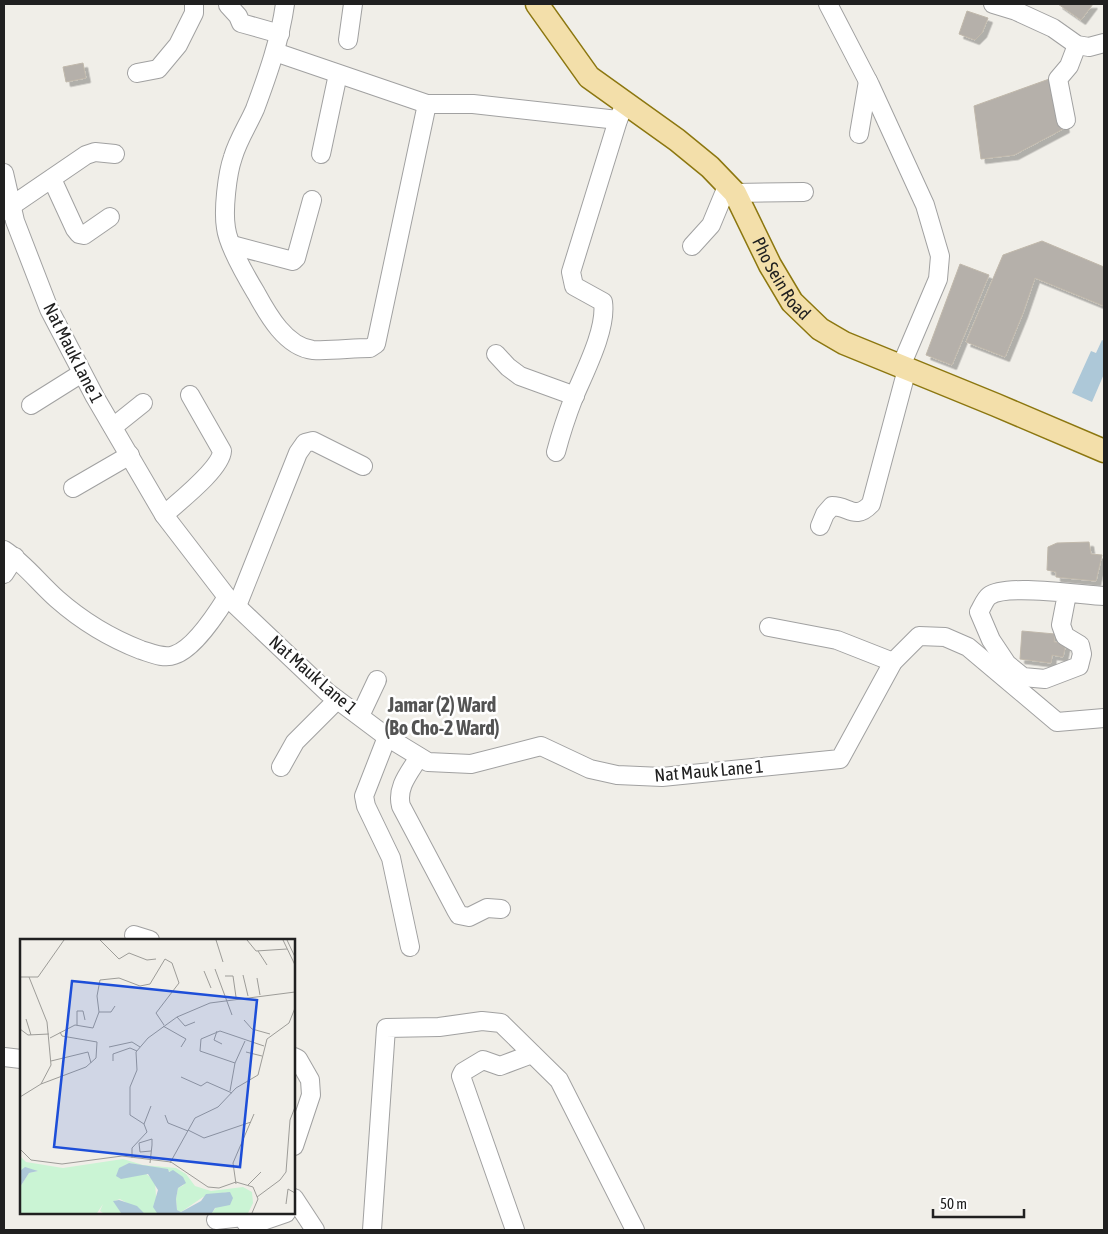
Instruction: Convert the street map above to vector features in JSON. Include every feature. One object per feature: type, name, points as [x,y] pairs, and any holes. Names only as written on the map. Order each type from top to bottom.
[{"type":"main road","name":"Pho Sein Road","points":[[537,4],[589,77],[622,112],[677,140],[731,189],[770,265],[798,309],[820,329],[844,343],[1104,451]]},
{"type":"street","points":[[137,73],[158,69],[178,45],[194,13],[194,4]]},
{"type":"street","points":[[285,4],[275,52],[254,111],[233,158],[226,198],[226,227],[244,272],[257,295],[272,318],[294,343],[312,350],[374,347],[376,344],[427,104]]},
{"type":"street","points":[[348,40],[353,4]]},
{"type":"street","points":[[820,526],[825,514],[832,506],[855,513],[865,511],[871,504],[904,367],[938,279],[940,256],[925,205],[868,81],[828,4]]},
{"type":"street","points":[[993,4],[1016,11],[1053,28],[1078,45],[1089,47],[1104,43]]},
{"type":"street","points":[[228,5],[238,16],[241,23],[280,34]]},
{"type":"street","points":[[1066,120],[1058,79],[1069,66],[1078,45]]},
{"type":"street","points":[[275,52],[427,104],[473,104],[622,112],[571,272],[574,286],[604,302],[605,312],[595,346],[574,396],[556,452]]},
{"type":"street","points":[[321,154],[338,74]]},
{"type":"street","points":[[858,134],[868,81]]},
{"type":"street","points":[[8,209],[86,155],[96,152],[115,154]]},
{"type":"street","name":"Nat Mauk Lane 1","points":[[4,173],[8,209],[15,221],[49,309],[82,373],[164,515],[232,601],[327,692],[387,737],[428,762],[471,764],[541,746],[590,769],[617,776],[662,777],[840,758],[893,662],[919,636],[945,637],[968,647],[1057,722],[1104,718]]},
{"type":"street","points":[[52,179],[74,228],[79,234],[84,236],[110,217]]},
{"type":"street","points":[[692,246],[711,225],[731,189],[804,192]]},
{"type":"street","points":[[232,245],[293,261],[296,258],[312,200]]},
{"type":"street","points":[[496,354],[520,376],[574,396]]},
{"type":"street","points":[[31,405],[82,373]]},
{"type":"street","points":[[164,515],[215,468],[222,457],[222,452],[190,395]]},
{"type":"street","points":[[113,427],[143,403]]},
{"type":"street","points":[[4,574],[9,554],[57,599],[96,629],[156,655],[174,656],[187,648],[232,601],[298,453],[305,443],[313,441],[363,466]]},
{"type":"street","points":[[74,488],[130,455]]},
{"type":"street","points":[[1067,594],[1061,625],[1065,636],[1080,645],[1082,654],[1079,666],[1045,679],[1023,677],[1007,664],[991,640],[979,612],[988,596],[998,592],[1027,590],[1104,596]]},
{"type":"street","points":[[769,627],[837,640],[893,662]]},
{"type":"street","points":[[360,716],[377,680]]},
{"type":"street","points":[[281,767],[295,742],[337,700]]},
{"type":"street","points":[[387,737],[364,796],[366,806],[391,858],[410,947]]},
{"type":"street","points":[[419,757],[400,791],[401,806],[456,910],[459,915],[469,917],[487,908],[501,909]]},
{"type":"street","points":[[372,1230],[386,1028],[439,1027],[482,1021],[501,1023],[559,1080],[635,1230]]},
{"type":"street","points":[[515,1230],[461,1076],[463,1072],[483,1060],[500,1066],[532,1054]]},
{"type":"street","points":[[4,1057],[20,1060]]},
{"type":"street","points":[[295,1058],[298,1059],[310,1080],[311,1094],[295,1143]]},
{"type":"street","points":[[295,1210],[310,1229]]},
{"type":"street","points":[[216,1220],[243,1217],[246,1223],[251,1225],[277,1214]]},
{"type":"water","points":[[1102,340],[1104,341],[1104,374],[1092,402],[1072,393],[1091,351],[1096,353]]},
{"type":"building","points":[[1058,4],[1093,4],[1081,20]]},
{"type":"building","points":[[967,11],[988,18],[982,33],[975,40],[959,34]]},
{"type":"building","points":[[83,63],[86,78],[66,82],[63,67]]},
{"type":"building","points":[[1052,78],[1065,128],[1014,155],[981,159],[974,106]]},
{"type":"building","points":[[1042,241],[1104,267],[1104,306],[1035,278],[1005,357],[966,342],[1003,255]]},
{"type":"building","points":[[960,264],[989,275],[952,365],[926,355]]},
{"type":"building","points":[[1089,542],[1091,554],[1102,555],[1096,581],[1056,577],[1056,572],[1047,570],[1048,547],[1057,543]]},
{"type":"building","points":[[1022,631],[1055,634],[1054,642],[1066,643],[1063,657],[1052,655],[1051,663],[1020,659]]},
{"type":"district","name":"Jamar (2) Ward (Bo Cho-2 Ward)","points":[[442,716]]}]
